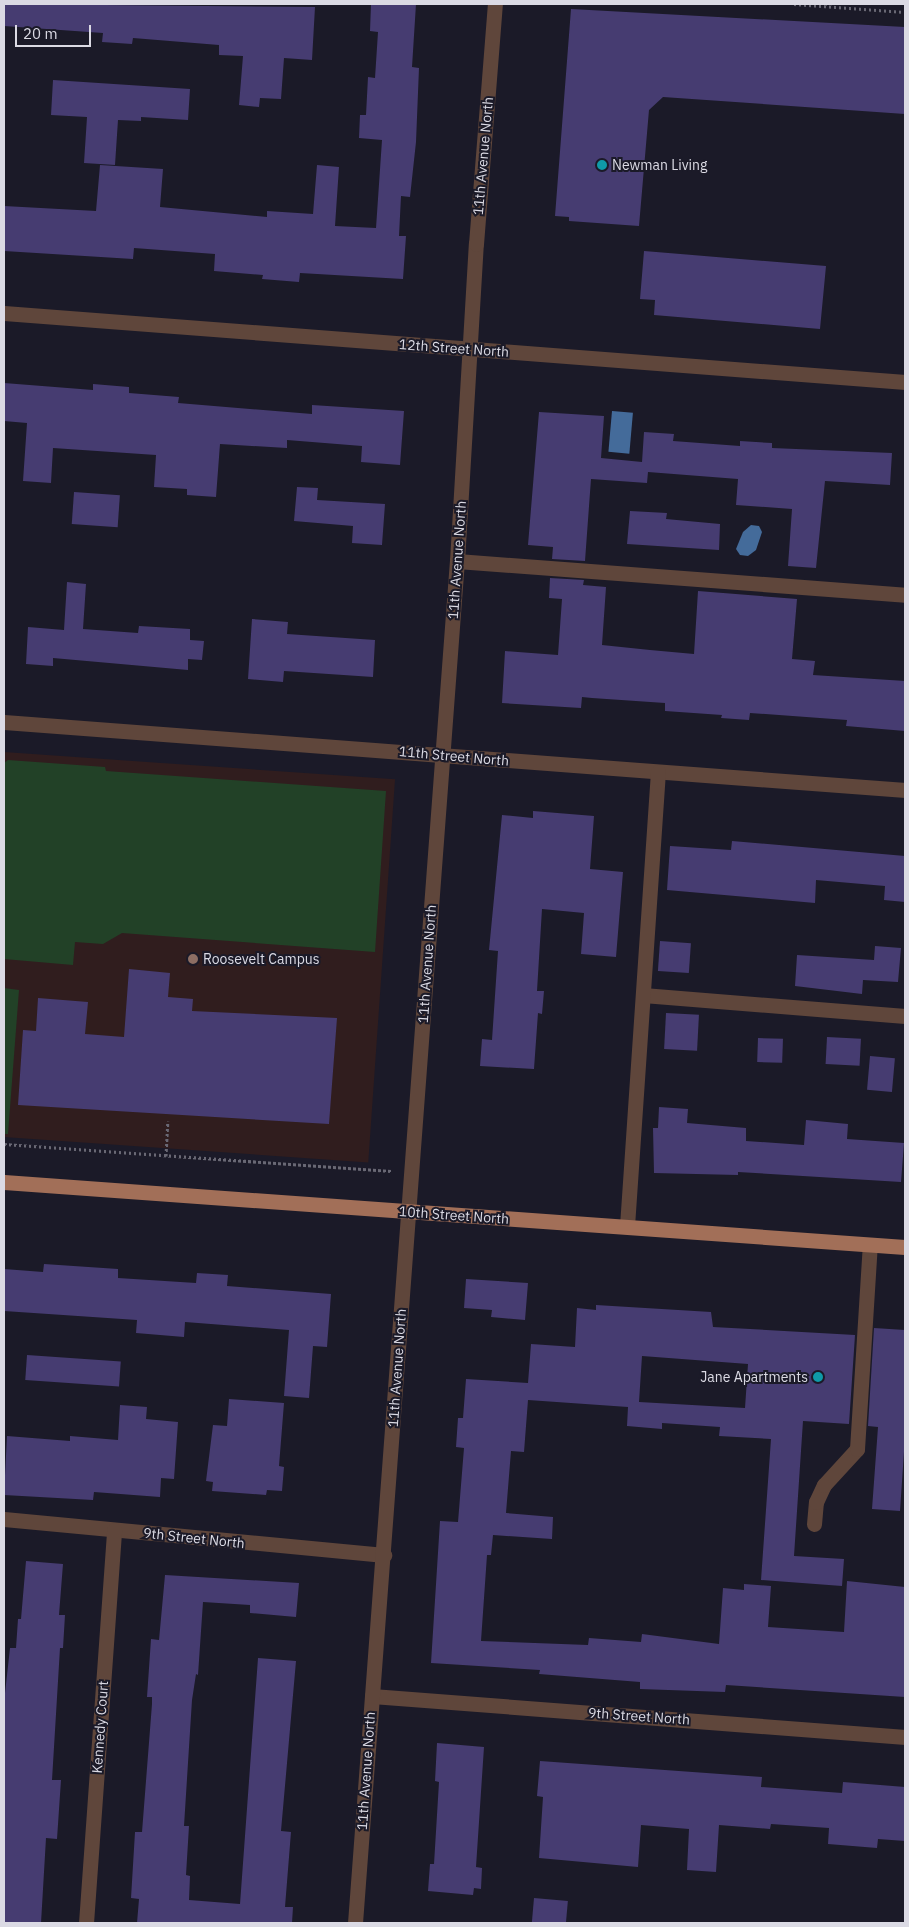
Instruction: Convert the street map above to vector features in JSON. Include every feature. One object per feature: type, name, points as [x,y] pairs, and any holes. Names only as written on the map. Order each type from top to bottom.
[{"type":"main road","name":"10th Street North","points":[[4,1182],[905,1247]]},
{"type":"street","name":"11th Avenue North","points":[[355,1923],[384,1556],[457,561],[495,4]]},
{"type":"street","name":"12th Street North","points":[[4,313],[905,382]]},
{"type":"street","points":[[457,561],[905,594]]},
{"type":"street","name":"11th Street North","points":[[4,722],[905,790]]},
{"type":"street","points":[[627,1226],[658,772]]},
{"type":"street","points":[[643,995],[905,1016]]},
{"type":"street","points":[[814,1524],[816,1502],[824,1485],[857,1449],[870,1244]]},
{"type":"street","name":"9th Street North","points":[[4,1519],[384,1556]]},
{"type":"street","name":"Kennedy Court","points":[[86,1923],[114,1530]]},
{"type":"street","name":"9th Street North","points":[[372,1696],[905,1737]]},
{"type":"path","points":[[794,4],[905,12]]},
{"type":"path","points":[[166,1156],[168,1121]]},
{"type":"path","points":[[4,1144],[391,1171]]},
{"type":"shaded area","name":"Roosevelt Campus","points":[[4,752],[395,779],[368,1162],[4,1137]]},
{"type":"green space","points":[[8,760],[105,767],[106,771],[386,791],[375,952],[122,933],[103,944],[75,942],[73,965],[4,959],[4,763]]},
{"type":"green space","points":[[4,988],[19,990],[8,1134],[4,1134]]},
{"type":"water","points":[[612,411],[633,413],[629,454],[608,452]]},
{"type":"water","points":[[751,525],[759,526],[762,532],[756,550],[748,556],[740,555],[736,549],[743,532]]},
{"type":"building","points":[[4,4],[315,7],[312,60],[284,58],[281,99],[260,98],[259,107],[239,105],[243,56],[219,55],[219,45],[133,38],[132,44],[102,42],[103,33],[4,26]]},
{"type":"building","points":[[371,4],[416,4],[412,67],[419,68],[416,142],[410,197],[401,196],[399,236],[406,236],[403,279],[300,273],[299,282],[262,279],[263,275],[214,271],[215,254],[134,248],[133,259],[4,251],[4,206],[96,211],[100,165],[163,169],[160,207],[267,217],[267,211],[313,214],[317,165],[339,167],[335,226],[376,228],[382,140],[359,138],[360,115],[366,115],[368,77],[375,78],[378,32],[370,31]]},
{"type":"building","name":"Newman Living","points":[[571,9],[905,27],[905,114],[663,97],[649,110],[639,226],[569,221],[569,217],[555,216]]},
{"type":"building","points":[[53,80],[190,89],[188,120],[141,117],[141,121],[118,120],[115,165],[84,163],[87,117],[51,115]]},
{"type":"building","points":[[644,251],[826,266],[820,329],[654,315],[655,300],[640,299]]},
{"type":"building","points":[[4,383],[93,390],[93,384],[129,387],[129,393],[179,397],[178,403],[312,414],[312,405],[404,411],[400,465],[361,462],[362,446],[287,440],[287,448],[220,444],[216,497],[187,495],[187,489],[154,487],[156,455],[53,448],[51,483],[23,481],[27,423],[4,421]]},
{"type":"building","points":[[539,412],[604,416],[601,458],[642,462],[644,432],[674,434],[673,441],[740,446],[740,441],[772,443],[772,448],[892,453],[890,485],[825,481],[816,568],[788,566],[792,509],[736,505],[738,479],[648,472],[647,483],[591,479],[585,561],[552,559],[553,547],[528,545]]},
{"type":"building","points":[[297,487],[318,488],[317,500],[385,504],[382,545],[352,543],[353,526],[294,521]]},
{"type":"building","points":[[74,492],[120,495],[118,527],[72,524]]},
{"type":"building","points":[[630,511],[667,513],[666,519],[720,524],[719,550],[627,544]]},
{"type":"building","points":[[550,578],[584,580],[583,585],[606,587],[602,645],[694,654],[698,591],[797,599],[792,659],[815,661],[813,675],[905,681],[905,731],[846,726],[847,720],[750,713],[749,720],[721,718],[722,715],[665,711],[665,703],[582,697],[581,708],[502,703],[505,651],[558,655],[562,599],[549,598]]},
{"type":"building","points":[[67,582],[86,584],[83,629],[138,633],[139,626],[190,629],[190,640],[204,641],[202,660],[188,659],[188,670],[53,658],[53,666],[26,664],[28,627],[64,630]]},
{"type":"building","points":[[252,619],[288,622],[287,634],[375,640],[373,677],[284,671],[283,682],[248,679]]},
{"type":"building","points":[[533,811],[594,816],[590,869],[623,872],[616,957],[581,954],[584,913],[542,909],[537,991],[544,991],[542,1014],[538,1013],[534,1069],[480,1066],[482,1039],[492,1040],[498,951],[489,950],[502,815],[533,818]]},
{"type":"building","points":[[732,841],[905,856],[905,902],[884,900],[885,886],[816,880],[815,903],[667,890],[670,846],[731,850]]},
{"type":"building","points":[[660,941],[691,943],[689,973],[658,971]]},
{"type":"building","points":[[875,946],[901,948],[898,982],[863,980],[862,994],[795,986],[797,955],[874,960]]},
{"type":"building","points":[[129,969],[170,973],[168,997],[193,999],[192,1011],[337,1018],[329,1124],[18,1105],[23,1030],[36,1031],[38,998],[88,1002],[85,1034],[124,1037]]},
{"type":"building","points":[[666,1013],[699,1015],[697,1051],[664,1049]]},
{"type":"building","points":[[827,1037],[861,1039],[860,1066],[826,1064]]},
{"type":"building","points":[[758,1038],[783,1039],[782,1063],[757,1062]]},
{"type":"building","points":[[870,1056],[895,1058],[892,1092],[867,1090]]},
{"type":"building","points":[[659,1107],[688,1109],[687,1123],[746,1128],[746,1141],[804,1145],[806,1120],[848,1124],[847,1139],[904,1143],[901,1182],[738,1172],[738,1175],[654,1173],[653,1128],[658,1128]]},
{"type":"building","points":[[44,1264],[118,1269],[118,1278],[196,1283],[197,1273],[228,1275],[227,1286],[331,1294],[327,1347],[313,1346],[309,1398],[284,1396],[289,1330],[185,1322],[184,1337],[136,1333],[137,1320],[4,1311],[4,1269],[43,1272]]},
{"type":"building","points":[[466,1279],[528,1283],[525,1320],[491,1317],[492,1310],[464,1308]]},
{"type":"building","points":[[596,1305],[711,1312],[713,1327],[855,1335],[849,1424],[803,1421],[794,1556],[844,1559],[842,1586],[761,1580],[771,1439],[719,1436],[720,1427],[662,1423],[662,1429],[627,1426],[628,1407],[528,1400],[524,1452],[511,1451],[506,1513],[553,1517],[552,1539],[493,1535],[491,1555],[487,1555],[481,1641],[588,1645],[589,1638],[641,1642],[642,1634],[719,1644],[723,1588],[744,1590],[744,1584],[771,1586],[768,1627],[844,1632],[847,1581],[905,1587],[905,1697],[726,1685],[725,1692],[640,1689],[640,1682],[539,1674],[540,1670],[431,1663],[440,1521],[458,1522],[464,1448],[456,1447],[458,1418],[463,1418],[466,1379],[528,1383],[531,1344],[575,1347],[577,1308],[596,1310]],"holes":[[[642,1356],[748,1364],[745,1408],[639,1402]]]},
{"type":"building","points":[[874,1328],[905,1330],[905,1437],[900,1511],[872,1509],[878,1427],[868,1426]]},
{"type":"building","points":[[27,1355],[121,1362],[119,1386],[25,1380]]},
{"type":"building","points":[[229,1399],[284,1403],[279,1466],[284,1467],[282,1491],[267,1490],[266,1495],[212,1491],[213,1482],[206,1481],[213,1425],[227,1426]]},
{"type":"building","points":[[120,1405],[147,1407],[146,1419],[178,1422],[174,1479],[161,1478],[160,1497],[94,1492],[93,1500],[4,1495],[7,1436],[70,1441],[70,1436],[118,1440]]},
{"type":"building","points":[[26,1561],[63,1564],[59,1615],[65,1615],[63,1648],[60,1648],[52,1780],[61,1780],[57,1839],[46,1838],[41,1923],[4,1923],[4,1702],[10,1648],[16,1648],[18,1619],[21,1619]]},
{"type":"building","points":[[165,1575],[299,1583],[296,1617],[250,1613],[250,1605],[203,1602],[198,1675],[196,1674],[192,1700],[184,1826],[189,1826],[186,1875],[190,1876],[189,1900],[240,1904],[258,1658],[296,1661],[281,1831],[291,1832],[285,1907],[293,1907],[292,1923],[137,1923],[139,1899],[131,1898],[135,1832],[142,1832],[152,1704],[152,1697],[147,1697],[151,1639],[159,1640]]},
{"type":"building","points":[[437,1743],[484,1747],[476,1867],[482,1868],[481,1889],[474,1888],[473,1895],[428,1891],[430,1864],[434,1864],[439,1782],[435,1781]]},
{"type":"building","points":[[540,1761],[762,1777],[761,1787],[842,1793],[843,1782],[905,1787],[905,1841],[878,1839],[877,1848],[828,1844],[829,1828],[771,1824],[770,1829],[719,1825],[716,1872],[687,1870],[689,1829],[641,1825],[638,1867],[539,1858],[543,1797],[537,1796]]},
{"type":"building","points":[[534,1898],[568,1901],[566,1923],[532,1923]]},
{"type":"place","name":"Newman Living","points":[[602,165]]},
{"type":"place","name":"Roosevelt Campus","points":[[193,959]]},
{"type":"place","name":"Jane Apartments","points":[[818,1377]]}]
